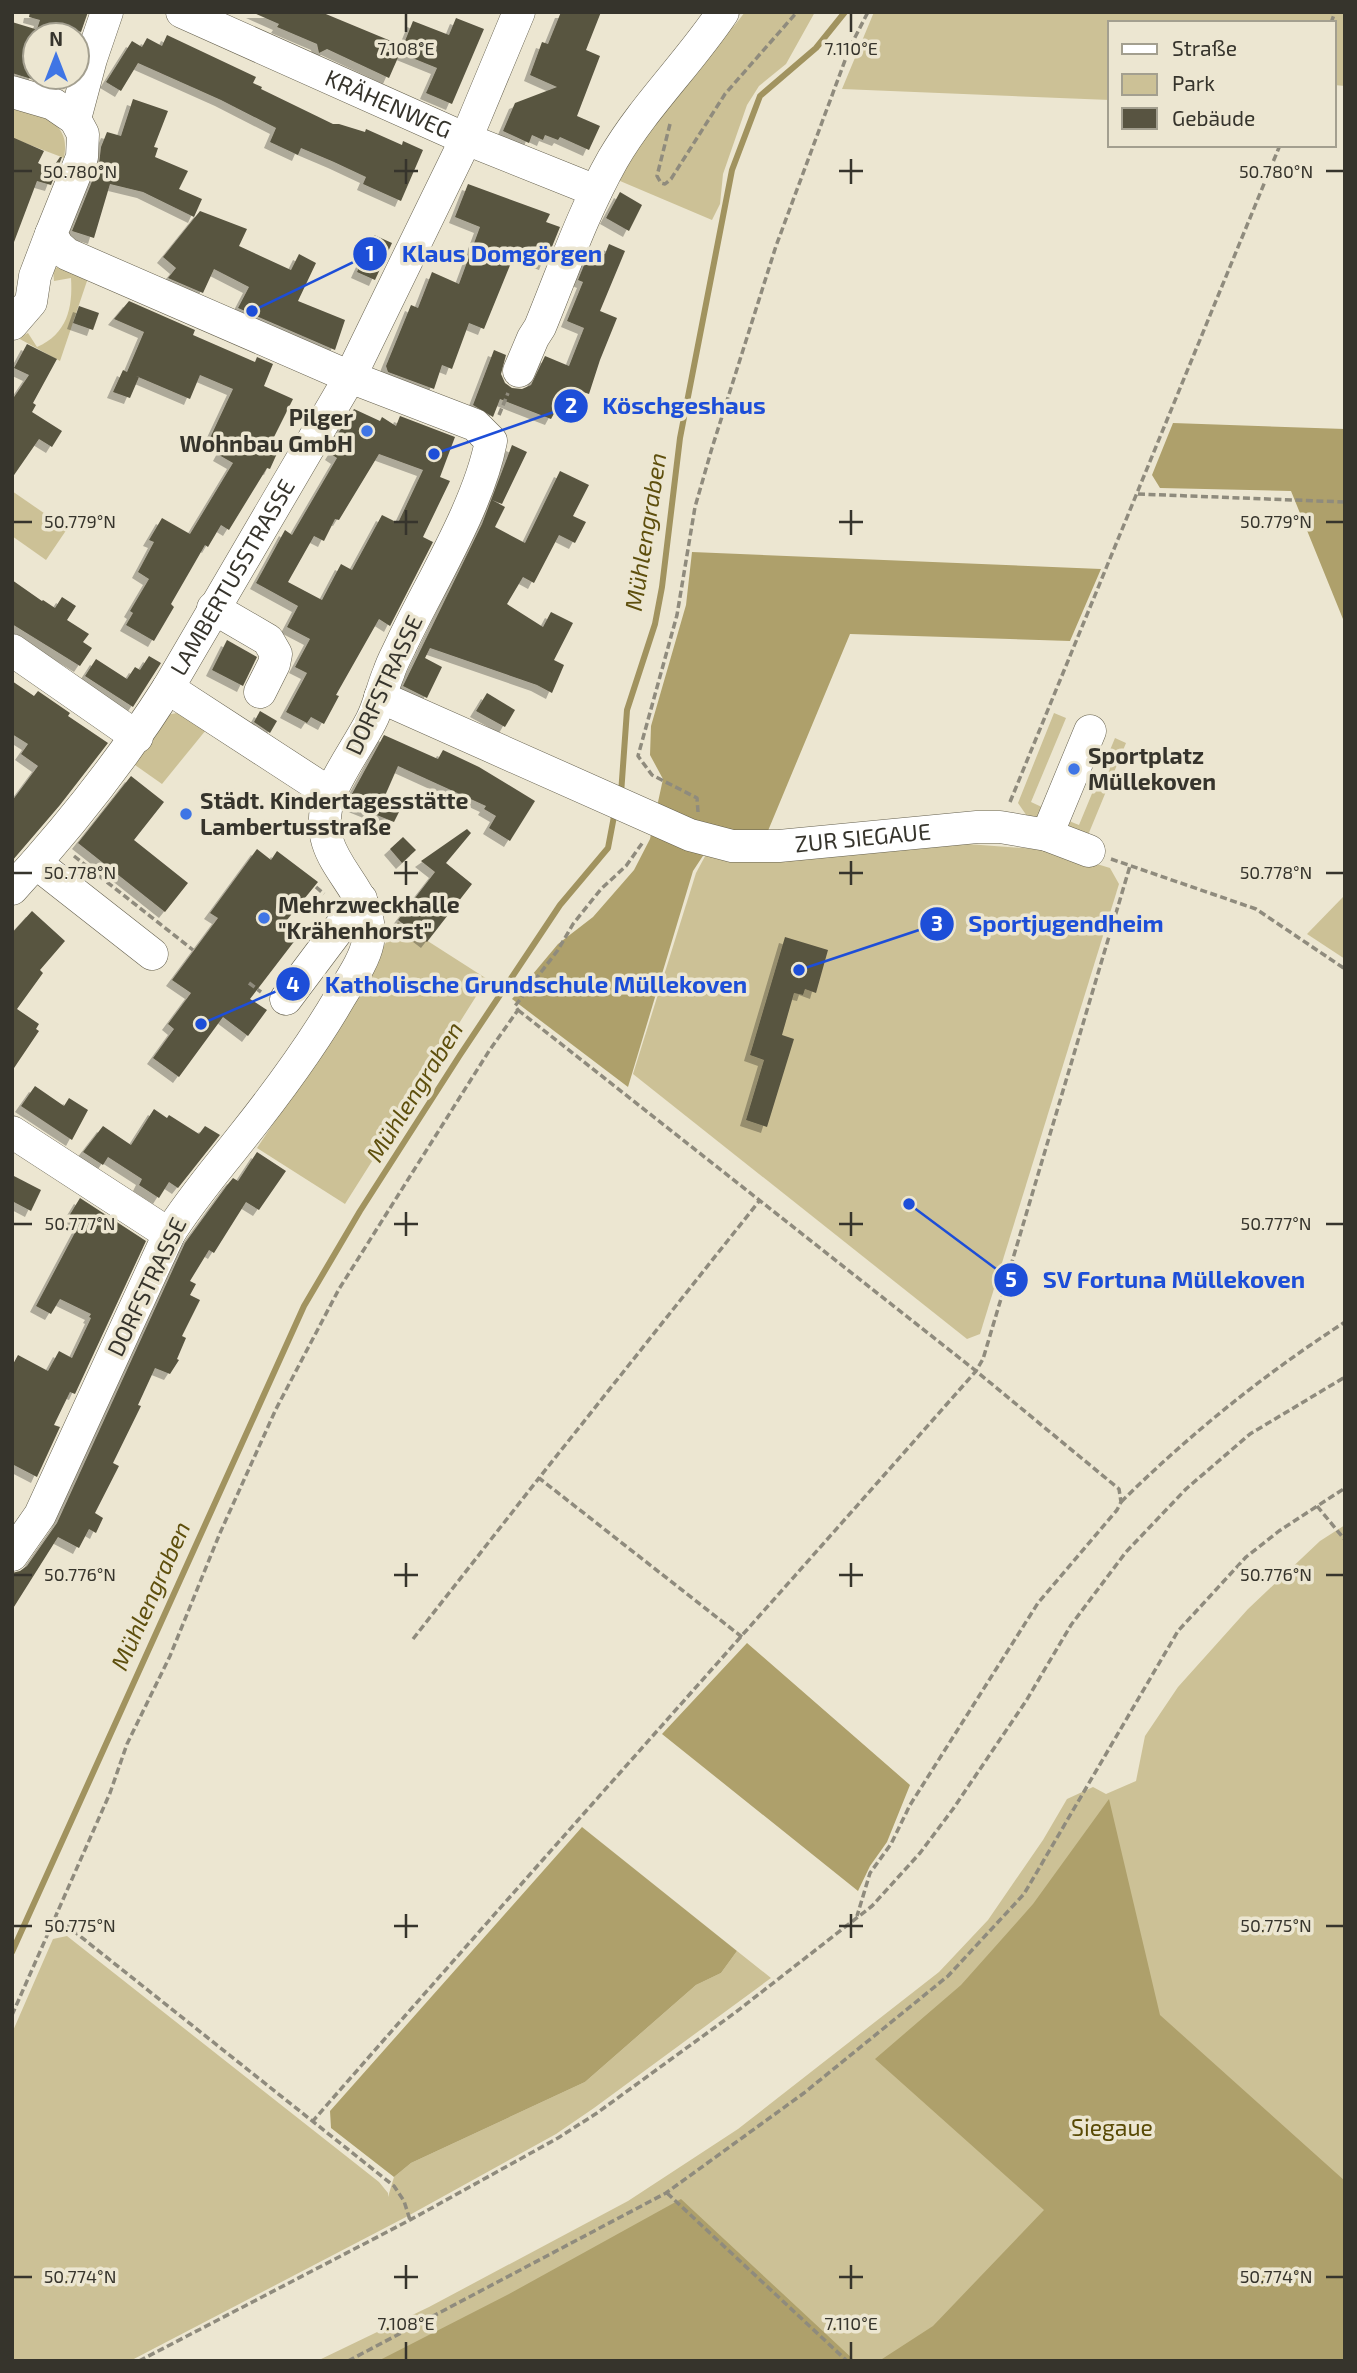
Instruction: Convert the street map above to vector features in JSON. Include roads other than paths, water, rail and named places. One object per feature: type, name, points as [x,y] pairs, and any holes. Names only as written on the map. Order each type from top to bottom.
[{"type":"street","points":[[75,120],[107,12]]},
{"type":"street","name":"KRÄHENWEG","points":[[182,12],[466,139],[596,191]]},
{"type":"street","name":"LAMBERTUSSTRASSE","points":[[12,889],[101,786],[137,737],[350,377],[466,139],[519,12]]},
{"type":"street","points":[[519,371],[596,191],[614,157],[723,12]]},
{"type":"street","points":[[12,92],[53,104],[75,120],[83,134],[82,157],[35,276],[31,302],[12,324]]},
{"type":"street","name":"DORFSTRASSE","points":[[12,1555],[40,1515],[169,1234],[188,1204],[243,1136],[318,1035],[368,942],[361,899],[330,852],[324,822],[331,794],[372,719],[389,670],[487,466],[491,440],[475,425],[350,377],[67,254],[51,234]]},
{"type":"street","points":[[213,608],[268,639],[276,654],[260,692]]},
{"type":"street","points":[[12,650],[137,737]]},
{"type":"street","points":[[168,688],[331,794]]},
{"type":"street","name":"ZUR SIEGAUE","points":[[380,697],[666,823],[733,846],[769,846],[1000,827],[1047,835],[1089,851]]},
{"type":"street","points":[[1047,835],[1090,732]]},
{"type":"street","points":[[45,851],[152,954]]},
{"type":"street","points":[[286,999],[361,899]]},
{"type":"street","points":[[12,1132],[169,1234]]},
{"type":"waterway","name":"Mühlengraben","points":[[621,794],[627,710],[655,624],[680,438],[732,170],[760,96],[816,48],[845,12]]},
{"type":"waterway","name":"Mühlengraben","points":[[12,1952],[304,1306],[360,1211],[460,1055],[560,905],[608,848],[615,811]]},
{"type":"place","name":"Klaus Domgörgen","points":[[252,311]]},
{"type":"place","name":"Pilger Wohnbau GmbH","points":[[367,431]]},
{"type":"place","name":"Köschgeshaus","points":[[434,454]]},
{"type":"place","name":"Sportplatz Müllekoven","points":[[1074,769]]},
{"type":"place","name":"Städt. Kindertagesstätte Lambertusstraße","points":[[186,814]]},
{"type":"place","name":"Mehrzweckhalle \"Krähenhorst\"","points":[[264,918]]},
{"type":"place","name":"Sportjugendheim","points":[[799,970]]},
{"type":"place","name":"Katholische Grundschule Müllekoven","points":[[201,1024]]},
{"type":"place","name":"SV Fortuna Müllekoven","points":[[909,1204]]},
{"type":"park label","name":"Siegaue","points":[[1112,2128]]}]
